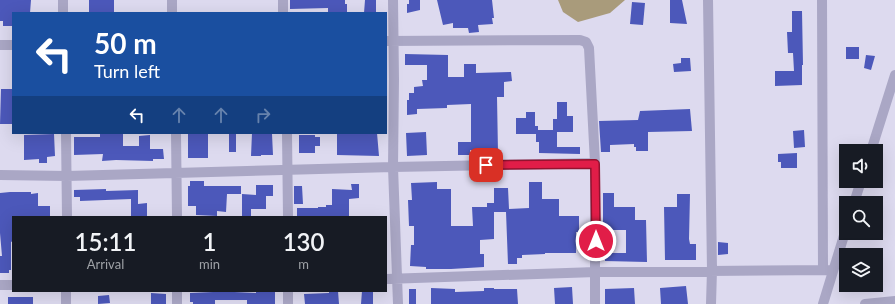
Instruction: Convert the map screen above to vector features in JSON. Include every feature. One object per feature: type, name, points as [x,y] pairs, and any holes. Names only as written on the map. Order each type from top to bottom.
[{"type":"street","points":[[63,0],[63,12]]},
{"type":"street","points":[[172,0],[172,12]]},
{"type":"street","points":[[283,0],[283,12]]},
{"type":"street","points":[[393,0],[390,41],[398,304]]},
{"type":"street","points":[[708,0],[712,270],[711,304]]},
{"type":"street","points":[[822,0],[828,270],[823,304]]},
{"type":"street","points":[[390,41],[580,40],[586,42],[589,48],[595,164],[595,304]]},
{"type":"street","points":[[0,45],[12,45]]},
{"type":"street","points":[[873,144],[895,75]]},
{"type":"street","points":[[66,134],[67,216]]},
{"type":"street","points":[[176,134],[177,216]]},
{"type":"street","points":[[287,134],[288,216]]},
{"type":"street","points":[[0,175],[67,176],[393,167],[595,164]]},
{"type":"street","points":[[828,270],[841,240]]},
{"type":"street","points":[[387,279],[596,272],[828,270]]},
{"type":"street","points":[[0,286],[12,285]]},
{"type":"street","points":[[66,292],[66,304]]},
{"type":"street","points":[[177,292],[177,304]]},
{"type":"street","points":[[288,292],[288,304]]},
{"type":"street","points":[[865,304],[895,301]]},
{"type":"shaded area","points":[[558,0],[625,0],[610,13],[578,22],[563,12]]},
{"type":"building","points":[[0,0],[31,0],[30,12],[12,12],[12,26],[3,26],[3,21],[0,21]]},
{"type":"building","points":[[89,0],[114,0],[114,12],[89,12]]},
{"type":"building","points":[[290,0],[345,0],[345,4],[347,4],[347,12],[328,12],[328,8],[290,9]]},
{"type":"building","points":[[365,0],[376,0],[376,12],[364,12]]},
{"type":"building","points":[[409,0],[420,0],[420,10],[407,13],[407,4],[409,4]]},
{"type":"building","points":[[437,0],[492,0],[494,18],[492,18],[493,24],[478,25],[479,32],[469,33],[468,28],[453,28],[453,23],[443,25]]},
{"type":"building","points":[[670,0],[682,0],[687,24],[670,23]]},
{"type":"building","points":[[632,2],[645,3],[643,25],[630,24]]},
{"type":"building","points":[[792,11],[802,11],[802,85],[775,86],[775,71],[794,71],[793,53],[788,53],[787,32],[792,32]]},
{"type":"building","points":[[846,47],[859,47],[859,59],[846,59]]},
{"type":"building","points":[[405,54],[448,55],[448,77],[464,77],[464,64],[476,64],[476,73],[511,72],[512,81],[504,82],[504,97],[497,97],[498,153],[489,153],[489,150],[470,150],[470,155],[458,155],[458,142],[471,142],[471,104],[447,105],[447,108],[417,109],[417,114],[407,115],[407,100],[409,100],[409,93],[414,93],[414,87],[423,86],[422,80],[427,80],[427,65],[405,65]]},
{"type":"building","points":[[866,55],[875,56],[871,70],[864,68]]},
{"type":"building","points":[[681,58],[690,58],[691,71],[674,72],[673,64],[681,63]]},
{"type":"building","points":[[1,89],[12,89],[12,124],[0,124]]},
{"type":"building","points":[[557,102],[567,102],[567,116],[573,116],[573,132],[557,132],[557,147],[580,147],[580,154],[539,153],[539,142],[536,142],[536,134],[516,134],[516,118],[526,118],[526,112],[535,112],[535,126],[538,126],[538,130],[553,130],[553,119],[557,119]]},
{"type":"building","points":[[690,109],[692,131],[648,132],[648,151],[636,151],[634,144],[610,145],[610,152],[601,152],[599,121],[638,120],[640,111]]},
{"type":"building","points":[[804,130],[805,147],[794,148],[793,131]]},
{"type":"building","points":[[426,132],[427,155],[407,156],[406,133]]},
{"type":"building","points":[[54,134],[55,156],[47,157],[47,163],[39,163],[39,159],[24,160],[24,135]]},
{"type":"building","points":[[100,134],[123,134],[123,146],[139,146],[139,136],[150,135],[150,149],[163,149],[164,159],[153,159],[153,161],[102,161],[103,154],[74,155],[74,137],[100,137]]},
{"type":"building","points":[[188,134],[208,134],[208,158],[188,158]]},
{"type":"building","points":[[229,134],[236,134],[236,152],[229,152]]},
{"type":"building","points":[[252,134],[272,134],[273,155],[251,156]]},
{"type":"building","points":[[337,134],[377,134],[379,156],[337,155]]},
{"type":"building","points":[[299,135],[315,135],[315,137],[320,137],[320,146],[315,146],[315,153],[299,153]]},
{"type":"building","points":[[797,153],[797,168],[781,168],[781,162],[778,162],[778,154]]},
{"type":"building","points":[[190,181],[204,181],[204,186],[241,186],[241,194],[227,194],[226,212],[217,211],[217,216],[196,215],[196,206],[188,206],[188,186],[190,186]]},
{"type":"building","points":[[437,182],[437,189],[451,189],[451,226],[473,226],[472,207],[487,207],[487,203],[494,203],[494,188],[508,188],[509,209],[529,208],[529,182],[542,182],[542,199],[559,199],[559,216],[579,216],[579,232],[576,232],[576,253],[522,255],[522,258],[517,258],[517,264],[508,264],[506,212],[494,212],[494,239],[480,240],[480,254],[484,254],[484,267],[426,269],[426,267],[410,266],[411,245],[414,245],[414,226],[409,226],[408,200],[412,200],[411,183]]},
{"type":"building","points":[[351,184],[359,184],[359,198],[349,199],[349,216],[297,216],[297,208],[318,208],[326,207],[326,205],[332,205],[332,189],[352,190]]},
{"type":"building","points":[[256,185],[273,185],[273,196],[266,196],[266,209],[251,209],[251,216],[242,216],[242,194],[256,195]]},
{"type":"building","points":[[294,186],[302,186],[303,204],[294,204]]},
{"type":"building","points":[[74,190],[138,190],[138,204],[147,203],[147,216],[131,216],[131,199],[80,201],[80,197],[74,197]]},
{"type":"building","points":[[0,193],[38,193],[38,206],[50,206],[50,216],[12,216],[11,270],[9,270],[9,273],[0,273],[0,256],[2,256],[0,233]]},
{"type":"building","points":[[603,193],[614,193],[614,207],[635,207],[635,220],[646,220],[647,262],[605,261],[605,253],[626,253],[626,230],[603,230]]},
{"type":"building","points":[[677,194],[690,194],[689,239],[690,244],[696,244],[696,260],[665,260],[664,207],[677,207]]},
{"type":"building","points":[[718,242],[728,243],[728,254],[718,255]]},
{"type":"building","points":[[686,286],[688,304],[661,304],[660,288]]},
{"type":"building","points":[[572,287],[573,304],[555,304],[554,288]]},
{"type":"building","points":[[431,288],[455,289],[455,292],[484,291],[484,288],[517,289],[518,304],[431,304]]},
{"type":"building","points":[[634,288],[635,304],[605,304],[605,289]]},
{"type":"building","points":[[409,289],[416,289],[416,304],[409,304]]},
{"type":"building","points":[[275,292],[275,304],[247,304],[247,300],[215,300],[215,304],[193,304],[193,302],[190,302],[190,293]]},
{"type":"building","points":[[338,292],[339,304],[305,304],[304,294]]},
{"type":"building","points":[[362,292],[373,292],[373,304],[361,304]]},
{"type":"building","points":[[151,293],[166,294],[166,304],[151,304]]},
{"type":"building","points":[[109,295],[110,303],[98,304],[98,296]]},
{"type":"building","points":[[8,297],[33,297],[33,304],[8,304]]},
{"type":"route","points":[[486,165],[595,164],[596,241]]}]
